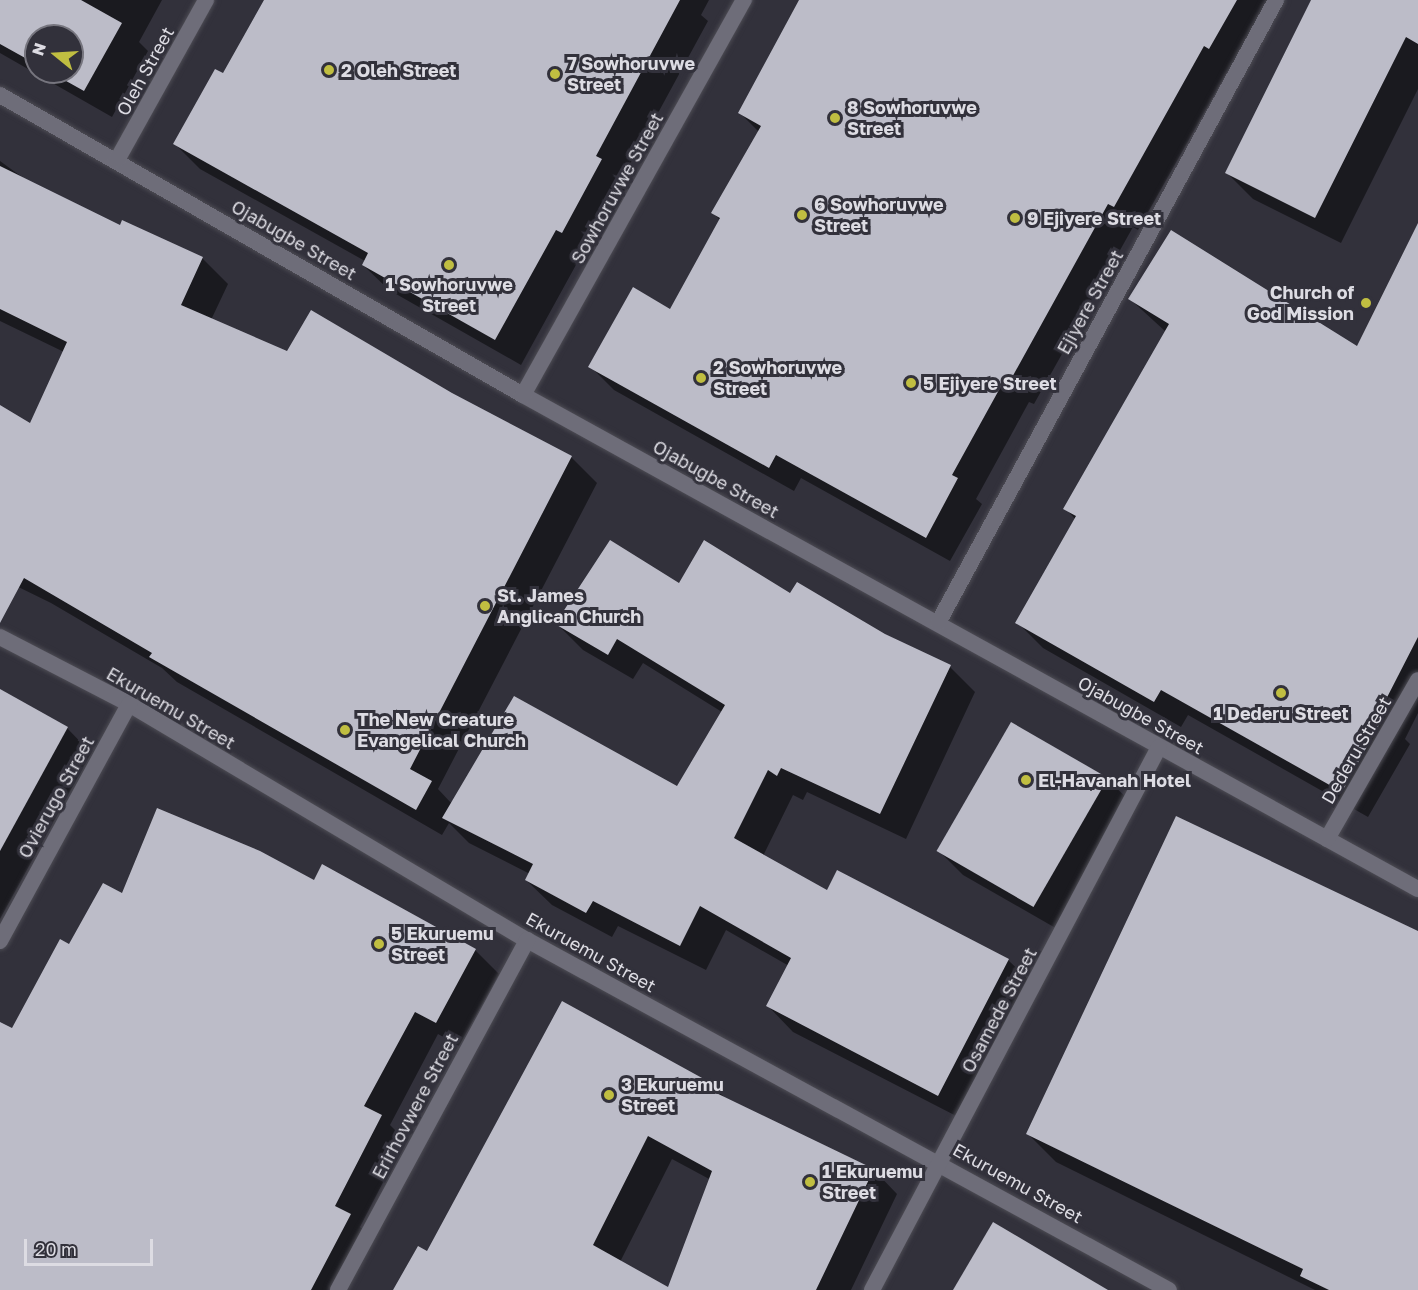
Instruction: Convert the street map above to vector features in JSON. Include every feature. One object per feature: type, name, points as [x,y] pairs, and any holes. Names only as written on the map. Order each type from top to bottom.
[{"type":"street","name":"Oleh Street","points":[[117,160],[206,0]]},
{"type":"street","name":"Sowhoruvwe Street","points":[[523,395],[744,0]]},
{"type":"street","name":"Ejiyere Street","points":[[938,623],[1276,0]]},
{"type":"street","name":"Ojabugbe Street","points":[[0,95],[117,160],[523,395],[1418,889]]},
{"type":"street","name":"Ekuruemu Street","points":[[0,637],[129,704],[527,940],[941,1163],[1169,1290]]},
{"type":"street","name":"Dederu Street","points":[[1327,839],[1418,680]]},
{"type":"street","name":"Ovierugo Street","points":[[0,940],[129,704]]},
{"type":"street","name":"Osamede Street","points":[[872,1290],[1159,747]]},
{"type":"street","name":"Erirhovwere Street","points":[[338,1290],[527,940]]},
{"type":"building","points":[[0,0],[81,0],[122,23],[84,91],[71,84],[84,84],[84,24],[24,24],[24,57],[0,44]]},
{"type":"building","points":[[264,0],[680,0],[596,156],[602,159],[562,233],[556,230],[495,340],[362,265],[368,253],[173,144],[215,69],[223,73]]},
{"type":"building","points":[[799,0],[1237,0],[1209,49],[1204,46],[1114,207],[1108,204],[1010,381],[1005,379],[952,475],[958,478],[926,538],[776,455],[769,468],[588,367],[633,287],[670,309],[720,218],[711,213],[761,126],[738,113]]},
{"type":"building","points":[[1311,0],[1418,0],[1418,44],[1406,37],[1315,218],[1225,173]]},
{"type":"building","points":[[0,166],[120,225],[122,220],[203,257],[181,305],[287,351],[311,310],[452,393],[572,456],[410,769],[432,781],[416,810],[149,657],[152,653],[24,578],[0,623],[0,405],[30,423],[67,342],[0,309]]},
{"type":"building","points":[[1418,223],[1418,637],[1379,713],[1384,716],[1342,792],[1161,690],[1154,702],[1015,623],[1076,516],[1063,509],[1169,324],[1128,299],[1171,230],[1357,346]]},
{"type":"building","points":[[610,540],[679,583],[704,540],[790,593],[797,582],[885,634],[951,665],[880,814],[781,768],[777,776],[768,770],[734,838],[827,890],[837,870],[1009,959],[938,1096],[766,1006],[791,958],[700,906],[680,946],[593,901],[586,913],[525,880],[533,864],[442,818],[514,696],[677,786],[725,705],[617,639],[608,655],[555,624]]},
{"type":"building","points":[[0,689],[68,727],[0,851]]},
{"type":"building","points":[[1011,722],[1108,778],[1033,907],[936,851]]},
{"type":"building","points":[[157,808],[260,851],[314,880],[322,864],[476,949],[436,1023],[415,1012],[364,1106],[382,1115],[335,1206],[351,1214],[311,1290],[0,1290],[0,1022],[12,1028],[60,939],[69,944],[103,883],[122,893]]},
{"type":"building","points":[[1176,816],[1418,931],[1418,1290],[1329,1290],[1300,1276],[1303,1269],[1026,1134]]},
{"type":"building","points":[[562,1001],[713,1084],[710,1090],[874,1169],[816,1290],[393,1290],[418,1246],[427,1251]],"holes":[[[648,1136],[712,1171],[668,1287],[593,1245]]]},
{"type":"building","points":[[993,1222],[1108,1290],[953,1290]]},
{"type":"place","name":"2 Oleh Street","points":[[329,70]]},
{"type":"place","name":"7 Sowhoruvwe Street","points":[[555,74]]},
{"type":"place","name":"8 Sowhoruvwe Street","points":[[835,118]]},
{"type":"place","name":"6 Sowhoruvwe Street","points":[[802,215]]},
{"type":"place","name":"9 Ejiyere Street","points":[[1015,218]]},
{"type":"place","name":"1 Sowhoruvwe Street","points":[[449,265]]},
{"type":"place","name":"Church of God Mission","points":[[1366,303]]},
{"type":"place","name":"2 Sowhoruvwe Street","points":[[701,378]]},
{"type":"place","name":"5 Ejiyere Street","points":[[911,383]]},
{"type":"place","name":"St. James Anglican Church","points":[[485,606]]},
{"type":"place","name":"1 Dederu Street","points":[[1281,693]]},
{"type":"place","name":"The New Creature Evangelical Church","points":[[345,730]]},
{"type":"place","name":"El-Havanah Hotel","points":[[1026,780]]},
{"type":"place","name":"5 Ekuruemu Street","points":[[379,944]]},
{"type":"place","name":"3 Ekuruemu Street","points":[[609,1095]]},
{"type":"place","name":"1 Ekuruemu Street","points":[[810,1182]]}]
